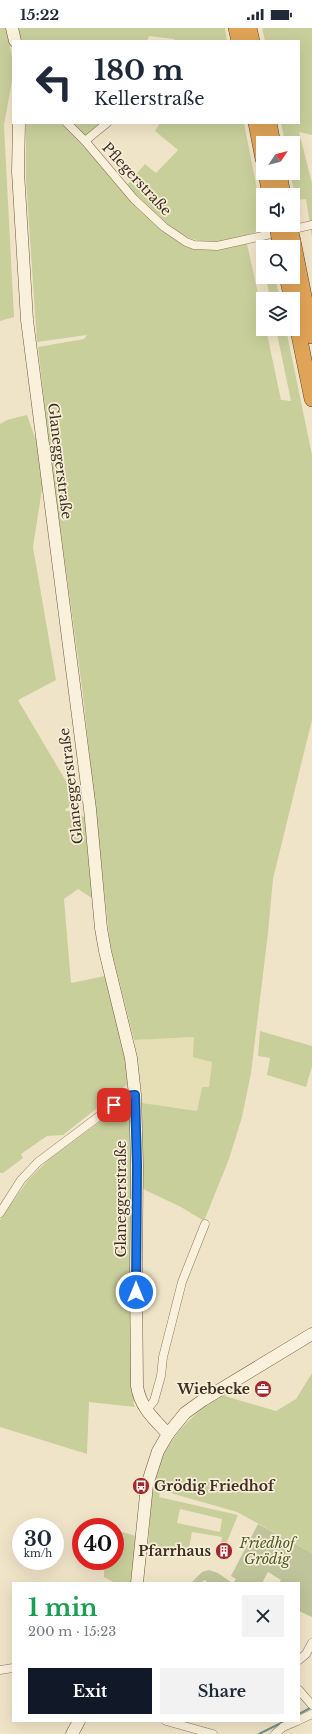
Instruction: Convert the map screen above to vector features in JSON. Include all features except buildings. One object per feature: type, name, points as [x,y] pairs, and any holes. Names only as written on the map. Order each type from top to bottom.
[{"type":"highway","points":[[236,28],[239,40]]},
{"type":"highway","points":[[250,28],[252,40]]},
{"type":"highway","points":[[256,124],[259,136]]},
{"type":"highway","points":[[269,124],[272,136]]},
{"type":"highway","points":[[297,284],[312,336]]},
{"type":"highway","points":[[299,336],[312,399]]},
{"type":"street","points":[[12,28],[15,40]]},
{"type":"street","name":"Glaneggerstraße","points":[[19,124],[18,172],[24,294],[28,333],[90,809],[103,935],[131,1058],[135,1095],[137,1165],[137,1386],[140,1401],[146,1411],[168,1434]]},
{"type":"street","name":"Pflegerstraße","points":[[67,124],[85,141],[134,199],[175,235],[194,245],[217,246],[312,224]]},
{"type":"street","points":[[85,141],[106,124]]},
{"type":"street","points":[[0,1213],[21,1180],[38,1162],[126,1096],[135,1095]]},
{"type":"street","points":[[146,1411],[154,1401],[161,1376],[163,1357],[182,1282],[205,1224]]},
{"type":"street","points":[[137,1582],[147,1485],[158,1451],[168,1434],[185,1414],[203,1400],[312,1334]]},
{"type":"street","points":[[300,1659],[306,1654],[312,1643]]},
{"type":"street","points":[[0,1670],[12,1668]]},
{"type":"street","points":[[300,1691],[311,1704]]},
{"type":"street","points":[[300,1720],[312,1714]]},
{"type":"street","points":[[72,1734],[78,1722]]},
{"type":"street","points":[[170,1722],[213,1734]]},
{"type":"street","points":[[275,1734],[283,1727],[296,1722]]},
{"type":"shaded area","points":[[194,1037],[212,1062],[209,1088],[202,1087],[197,1111],[142,1103],[134,1040]]},
{"type":"green space","points":[[0,28],[6,28],[12,57],[12,81],[4,125],[14,317],[0,321]]},
{"type":"green space","points":[[16,28],[225,28],[227,40],[174,40],[149,36],[147,40],[20,40]]},
{"type":"green space","points":[[262,28],[312,28],[312,135],[299,132],[312,183],[312,237],[306,199],[300,200],[300,188],[293,188],[292,180],[300,180],[300,136],[284,136],[281,124],[300,124],[300,40],[265,40]]},
{"type":"green space","points":[[26,124],[64,124],[84,144],[136,205],[194,247],[212,250],[247,244],[258,292],[256,292],[256,336],[267,336],[281,400],[291,401],[277,336],[287,336],[312,455],[312,720],[273,879],[251,1073],[242,1117],[229,1159],[204,1221],[181,1207],[143,1189],[142,1103],[197,1111],[202,1087],[209,1087],[212,1062],[193,1057],[194,1037],[134,1040],[110,944],[83,695],[57,504],[42,489],[33,547],[56,680],[18,700],[79,803],[65,809],[66,811],[76,812],[87,819],[95,896],[92,898],[78,889],[64,899],[71,983],[105,976],[127,1058],[130,1082],[63,1135],[47,1136],[21,1154],[23,1158],[3,1173],[0,1173],[0,424],[7,420],[27,415],[35,438],[49,445],[38,347],[84,339],[87,335],[37,342],[26,180]]},
{"type":"green space","points":[[73,124],[101,124],[86,137]]},
{"type":"green space","points":[[159,124],[244,124],[257,188],[256,232],[258,232],[233,239],[214,242],[200,241],[188,237],[165,224],[145,205],[127,185],[145,164],[156,173],[178,150],[155,131]]},
{"type":"green space","points":[[267,284],[277,284],[278,292],[269,292]]},
{"type":"green space","points":[[260,1031],[312,1046],[312,1066],[306,1087],[267,1075],[270,1058],[258,1056]]},
{"type":"green space","points":[[124,1104],[129,1104],[131,1108],[133,1390],[135,1401],[133,1402],[135,1407],[89,1402],[87,1454],[0,1427],[0,1220],[28,1180],[48,1160]]},
{"type":"green space","points":[[312,1373],[312,1553],[237,1512],[160,1490],[159,1497],[238,1515],[226,1544],[221,1542],[222,1537],[192,1532],[189,1548],[185,1554],[148,1547],[154,1483],[158,1469],[164,1455],[179,1431],[199,1411],[223,1394],[228,1397],[276,1411],[296,1399]],"holes":[[[180,1509],[222,1519],[220,1532],[177,1523]]]},
{"type":"green space","name":"Friedhof Grödig","points":[[258,1524],[312,1553],[312,1617],[300,1611],[300,1582],[280,1582],[281,1580],[268,1572],[263,1582],[234,1582],[236,1579],[231,1576]]},
{"type":"green space","points":[[124,1533],[136,1536],[132,1582],[113,1582],[104,1577],[104,1570],[124,1570]]},
{"type":"green space","name":"Friedhof Grödig","points":[[209,1570],[218,1573],[231,1582],[207,1582],[205,1580],[202,1582],[192,1582],[202,1572]]},
{"type":"waterway","points":[[300,1713],[312,1707]]},
{"type":"waterway","points":[[259,1734],[283,1722]]},
{"type":"place","name":"Wiebecke","points":[[263,1389]]},
{"type":"place","name":"Grödig Friedhof","points":[[141,1486]]},
{"type":"place","name":"Pfarrhaus","points":[[224,1551]]},
{"type":"route","points":[[114,1105],[126,1096],[135,1095],[137,1165],[136,1292]]}]
